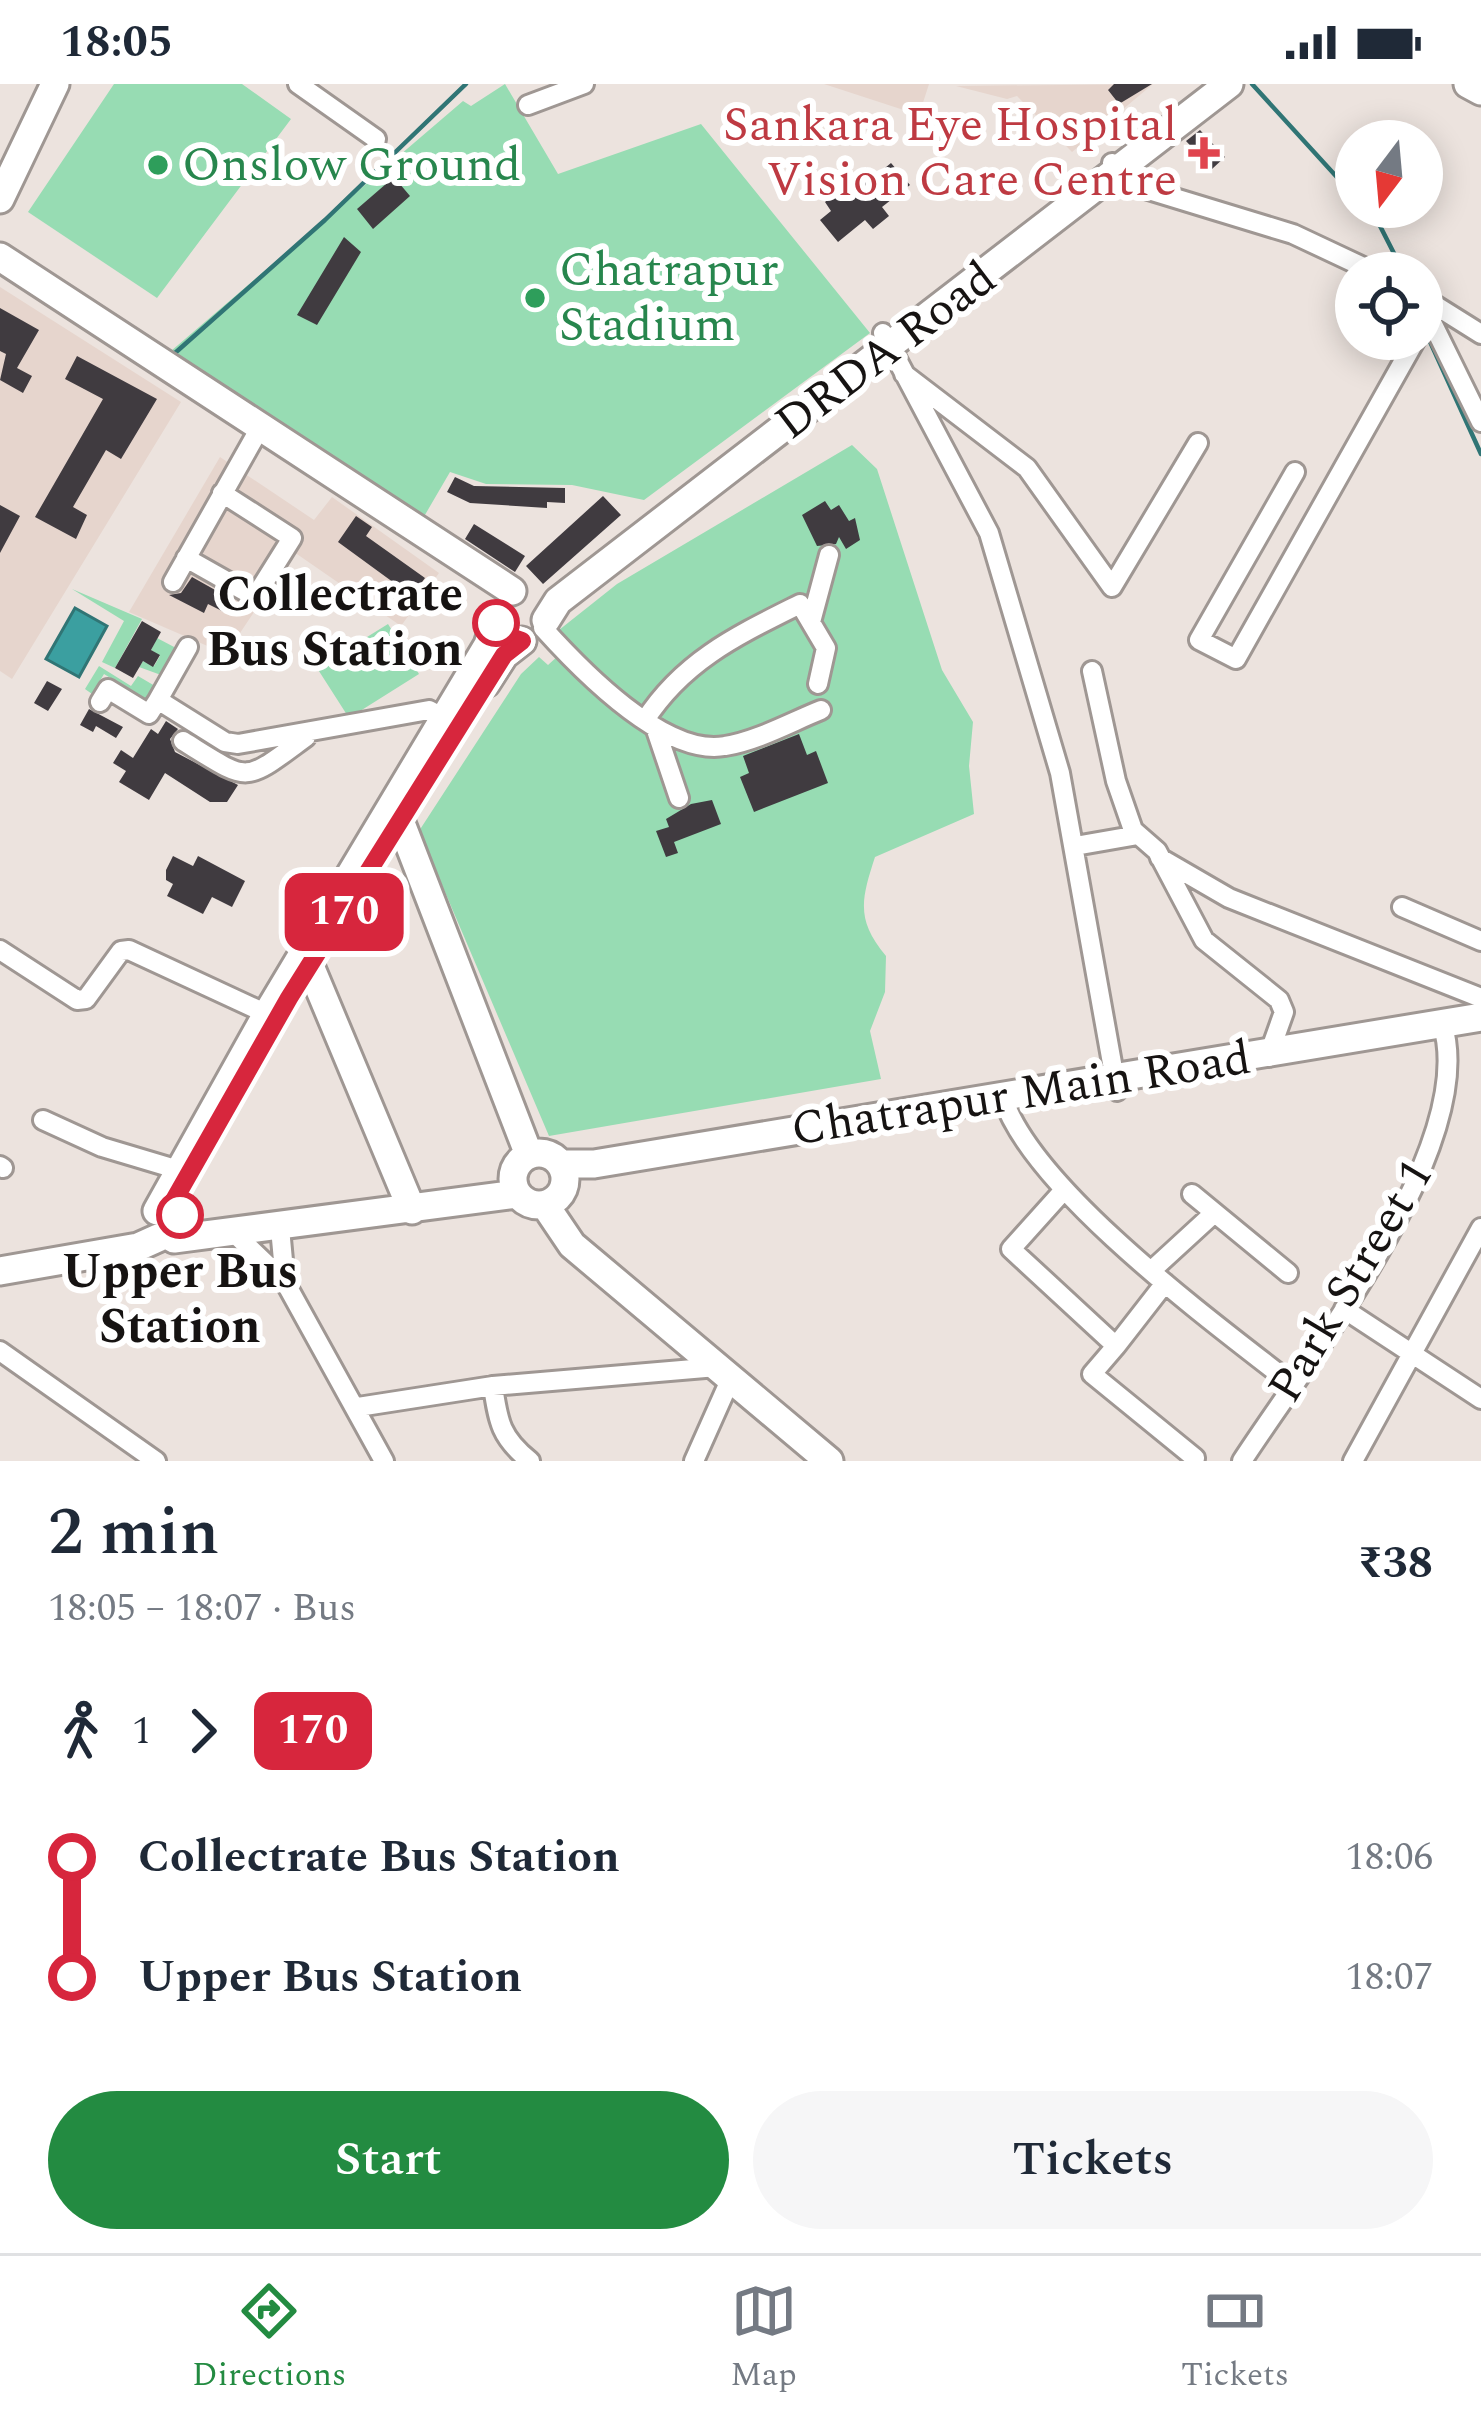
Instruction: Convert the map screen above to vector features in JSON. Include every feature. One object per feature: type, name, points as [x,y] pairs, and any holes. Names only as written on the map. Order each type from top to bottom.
[{"type":"main road","points":[[0,199],[55,84]]},
{"type":"main road","name":"DRDA Road","points":[[308,960],[375,837],[401,822],[444,718],[488,645],[521,615],[891,351],[1208,84]]},
{"type":"main road","name":"DRDA Road","points":[[1115,167],[1229,84]]},
{"type":"main road","points":[[1468,84],[1481,91]]},
{"type":"main road","points":[[0,257],[521,615],[504,655],[401,822],[267,1014],[178,1170],[168,1225]]},
{"type":"main road","points":[[0,276],[258,432]]},
{"type":"main road","points":[[401,822],[408,851],[548,1172],[572,1245],[830,1461]]},
{"type":"main road","points":[[308,960],[410,1203]]},
{"type":"main road","points":[[0,1270],[138,1247],[168,1225],[308,960]]},
{"type":"main road","name":"Chatrapur Main Road","points":[[548,1172],[1005,1104],[1444,1029],[1481,1017]]},
{"type":"main road","name":"Chatrapur Main Road","points":[[1444,1029],[1481,1029]]},
{"type":"main road","points":[[517,1165],[548,1172],[527,1203],[514,1188],[517,1165]]},
{"type":"main road","points":[[168,1225],[236,1234],[514,1188]]},
{"type":"main road","points":[[168,1225],[410,1203]]},
{"type":"street","points":[[298,84],[376,140]]},
{"type":"street","points":[[528,105],[584,84]]},
{"type":"street","points":[[1115,167],[1142,188],[1293,234],[1335,254]]},
{"type":"street","points":[[1443,311],[1481,334]]},
{"type":"street","points":[[1443,343],[1481,422]]},
{"type":"street","points":[[891,351],[1027,468],[1112,587],[1198,443]]},
{"type":"street","points":[[891,351],[989,533],[1060,773],[1116,1085]]},
{"type":"street","points":[[1295,472],[1198,640],[1236,659],[1404,360]]},
{"type":"street","points":[[173,582],[258,432]]},
{"type":"street","points":[[186,558],[255,597],[292,538],[222,493]]},
{"type":"street","points":[[811,622],[830,555]]},
{"type":"street","points":[[650,723],[682,672],[713,648],[800,604],[826,648],[818,684]]},
{"type":"street","points":[[521,615],[595,682],[650,723],[720,748],[821,710]]},
{"type":"street","points":[[100,702],[107,689],[148,714],[188,646]]},
{"type":"street","points":[[1092,671],[1116,781],[1138,835],[1160,858],[1204,940],[1279,1000],[1284,1012],[1267,1059]]},
{"type":"street","points":[[158,700],[225,742],[310,734],[429,710],[444,718]]},
{"type":"street","points":[[650,723],[679,798]]},
{"type":"street","points":[[183,741],[238,775],[254,775],[310,734]]},
{"type":"street","points":[[1075,846],[1138,835]]},
{"type":"street","points":[[1160,858],[1229,898],[1481,998]]},
{"type":"street","points":[[1402,907],[1481,941]]},
{"type":"street","points":[[0,950],[77,1000],[86,998],[121,951],[129,950],[267,1014]]},
{"type":"street","name":"Park Street 1","points":[[1242,1461],[1344,1309],[1436,1137],[1448,1072],[1444,1029]]},
{"type":"street","points":[[1005,1104],[1064,1190],[1158,1277],[1292,1384]]},
{"type":"street","points":[[43,1120],[102,1147],[178,1170]]},
{"type":"street","points":[[1064,1190],[1011,1249],[1116,1346]]},
{"type":"street","points":[[1192,1194],[1288,1273]]},
{"type":"street","points":[[1195,1458],[1092,1374],[1116,1346],[1158,1277],[1212,1215]]},
{"type":"street","points":[[280,1228],[285,1282]]},
{"type":"street","points":[[1353,1461],[1473,1265],[1481,1228]]},
{"type":"street","points":[[236,1234],[285,1282],[384,1461]]},
{"type":"street","points":[[1344,1309],[1480,1394]]},
{"type":"street","points":[[0,1351],[157,1461]]},
{"type":"street","points":[[358,1407],[493,1386],[724,1372],[694,1461]]},
{"type":"street","points":[[493,1386],[499,1428],[530,1461]]},
{"type":"shaded area","points":[[824,84],[929,84],[919,115]]},
{"type":"shaded area","points":[[1153,84],[1072,152],[1017,96],[1007,99],[956,86]]},
{"type":"shaded area","points":[[0,287],[181,402],[12,679],[0,671]]},
{"type":"shaded area","points":[[220,457],[314,520],[332,497],[439,573],[401,626],[294,552],[226,654],[129,612]]},
{"type":"green space","name":"Onslow Ground","points":[[114,84],[242,84],[291,119],[157,298],[28,212]]},
{"type":"green space","name":"Chatrapur Stadium","points":[[505,84],[558,174],[701,124],[870,333],[644,500],[572,485],[486,484],[450,472],[422,520],[164,357],[463,101],[471,106]]},
{"type":"green space","points":[[852,445],[877,469],[942,670],[973,722],[969,766],[974,814],[875,857],[867,886],[866,920],[886,956],[885,992],[870,1031],[881,1079],[549,1136],[419,831],[521,674],[539,657],[548,665],[570,645],[559,630],[617,584]]},
{"type":"green space","points":[[72,589],[142,619],[115,668],[102,662],[124,621]]},
{"type":"green space","points":[[388,624],[419,674],[349,718],[317,668]]},
{"type":"green space","points":[[157,638],[176,648],[161,675],[139,667],[143,661],[154,666],[160,656],[151,650]]},
{"type":"green space","points":[[99,666],[131,686],[138,676],[155,686],[146,700],[104,674],[92,694],[85,689]]},
{"type":"water","points":[[75,608],[107,626],[79,677],[46,659]]},
{"type":"building","points":[[1114,84],[1152,84],[1119,104],[1108,90]]},
{"type":"building","points":[[1200,130],[1225,157],[1212,169],[1186,141]]},
{"type":"building","points":[[891,163],[910,185],[882,207],[889,216],[873,229],[865,220],[838,242],[820,220],[831,211],[825,202],[866,167],[874,177]]},
{"type":"building","points":[[394,177],[410,196],[373,229],[357,209]]},
{"type":"building","points":[[344,237],[361,252],[317,325],[297,315]]},
{"type":"building","points":[[0,308],[39,330],[17,368],[32,376],[23,393],[0,380],[6,354],[0,351]]},
{"type":"building","points":[[77,356],[157,399],[121,459],[106,450],[73,507],[87,515],[76,539],[35,517],[103,399],[65,379]]},
{"type":"building","points":[[455,477],[474,486],[565,488],[565,503],[547,502],[547,508],[470,503],[447,492]]},
{"type":"building","points":[[603,496],[621,515],[543,584],[526,566]]},
{"type":"building","points":[[825,501],[831,510],[839,505],[849,521],[855,518],[860,540],[846,549],[839,537],[836,544],[817,546],[802,515]]},
{"type":"building","points":[[0,505],[20,516],[0,553]]},
{"type":"building","points":[[356,516],[372,527],[366,536],[425,578],[412,596],[338,542]]},
{"type":"building","points":[[474,524],[525,556],[515,572],[465,539]]},
{"type":"building","points":[[192,577],[233,600],[226,613],[208,604],[204,613],[169,595],[181,593]]},
{"type":"building","points":[[142,621],[161,632],[151,650],[160,655],[153,667],[143,661],[133,678],[115,668]]},
{"type":"building","points":[[47,681],[62,689],[48,711],[34,703]]},
{"type":"building","points":[[89,709],[123,727],[116,738],[96,726],[93,732],[80,725]]},
{"type":"building","points":[[166,721],[178,729],[170,739],[175,752],[238,785],[227,802],[210,802],[165,773],[149,800],[119,782],[126,771],[113,763],[121,750],[133,758],[151,729],[158,734]]},
{"type":"building","points":[[799,734],[807,755],[816,751],[828,783],[754,812],[740,777],[749,773],[743,756]]},
{"type":"building","points":[[712,800],[721,824],[674,842],[678,853],[666,857],[656,831],[669,827],[666,819],[691,804]]},
{"type":"building","points":[[173,856],[193,866],[198,856],[245,881],[232,907],[212,897],[203,914],[167,896],[173,884],[166,880],[166,870]]},
{"type":"waterway","points":[[175,353],[325,220],[466,84]]},
{"type":"waterway","points":[[1252,84],[1335,175]]},
{"type":"waterway","points":[[1381,228],[1393,252]]},
{"type":"waterway","points":[[1438,360],[1481,454]]},
{"type":"bus line","name":"170","points":[[180,1215],[169,1209],[289,998],[504,655],[522,641],[502,634],[496,623]]},
{"type":"place","name":"Sankara Eye Hospital Vision Care Centre","points":[[1204,153]]},
{"type":"place","name":"Onslow Ground","points":[[158,165]]},
{"type":"place","name":"Chatrapur Stadium","points":[[535,298]]},
{"type":"place","name":"Collectrate Bus Station","points":[[496,623]]},
{"type":"place","name":"Upper Bus Station","points":[[180,1215]]}]
